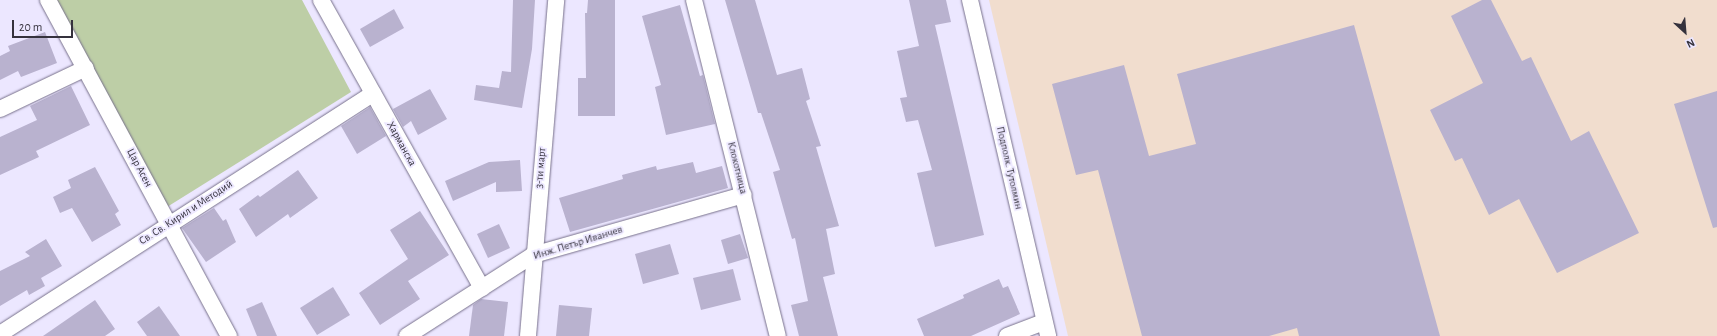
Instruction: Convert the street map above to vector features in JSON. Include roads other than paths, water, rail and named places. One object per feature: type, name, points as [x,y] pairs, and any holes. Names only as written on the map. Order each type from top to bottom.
[{"type":"street","name":"Цар Асен","points":[[48,0],[170,223],[229,336]]},
{"type":"street","name":"Харманска","points":[[321,0],[482,288]]},
{"type":"street","name":"3-ти март","points":[[528,336],[533,255],[556,0]]},
{"type":"street","name":"Клокотница","points":[[694,0],[744,195],[778,336]]},
{"type":"street","name":"Подполк. Тутолмин","points":[[970,0],[1046,329]]},
{"type":"street","points":[[0,109],[86,68]]},
{"type":"street","name":"Св. Св. Кирил и Методий","points":[[0,334],[170,223],[373,94]]},
{"type":"street","name":"Инж. Петър Иванчев","points":[[407,336],[533,255],[744,195]]},
{"type":"street","points":[[1007,336],[1046,329]]}]
